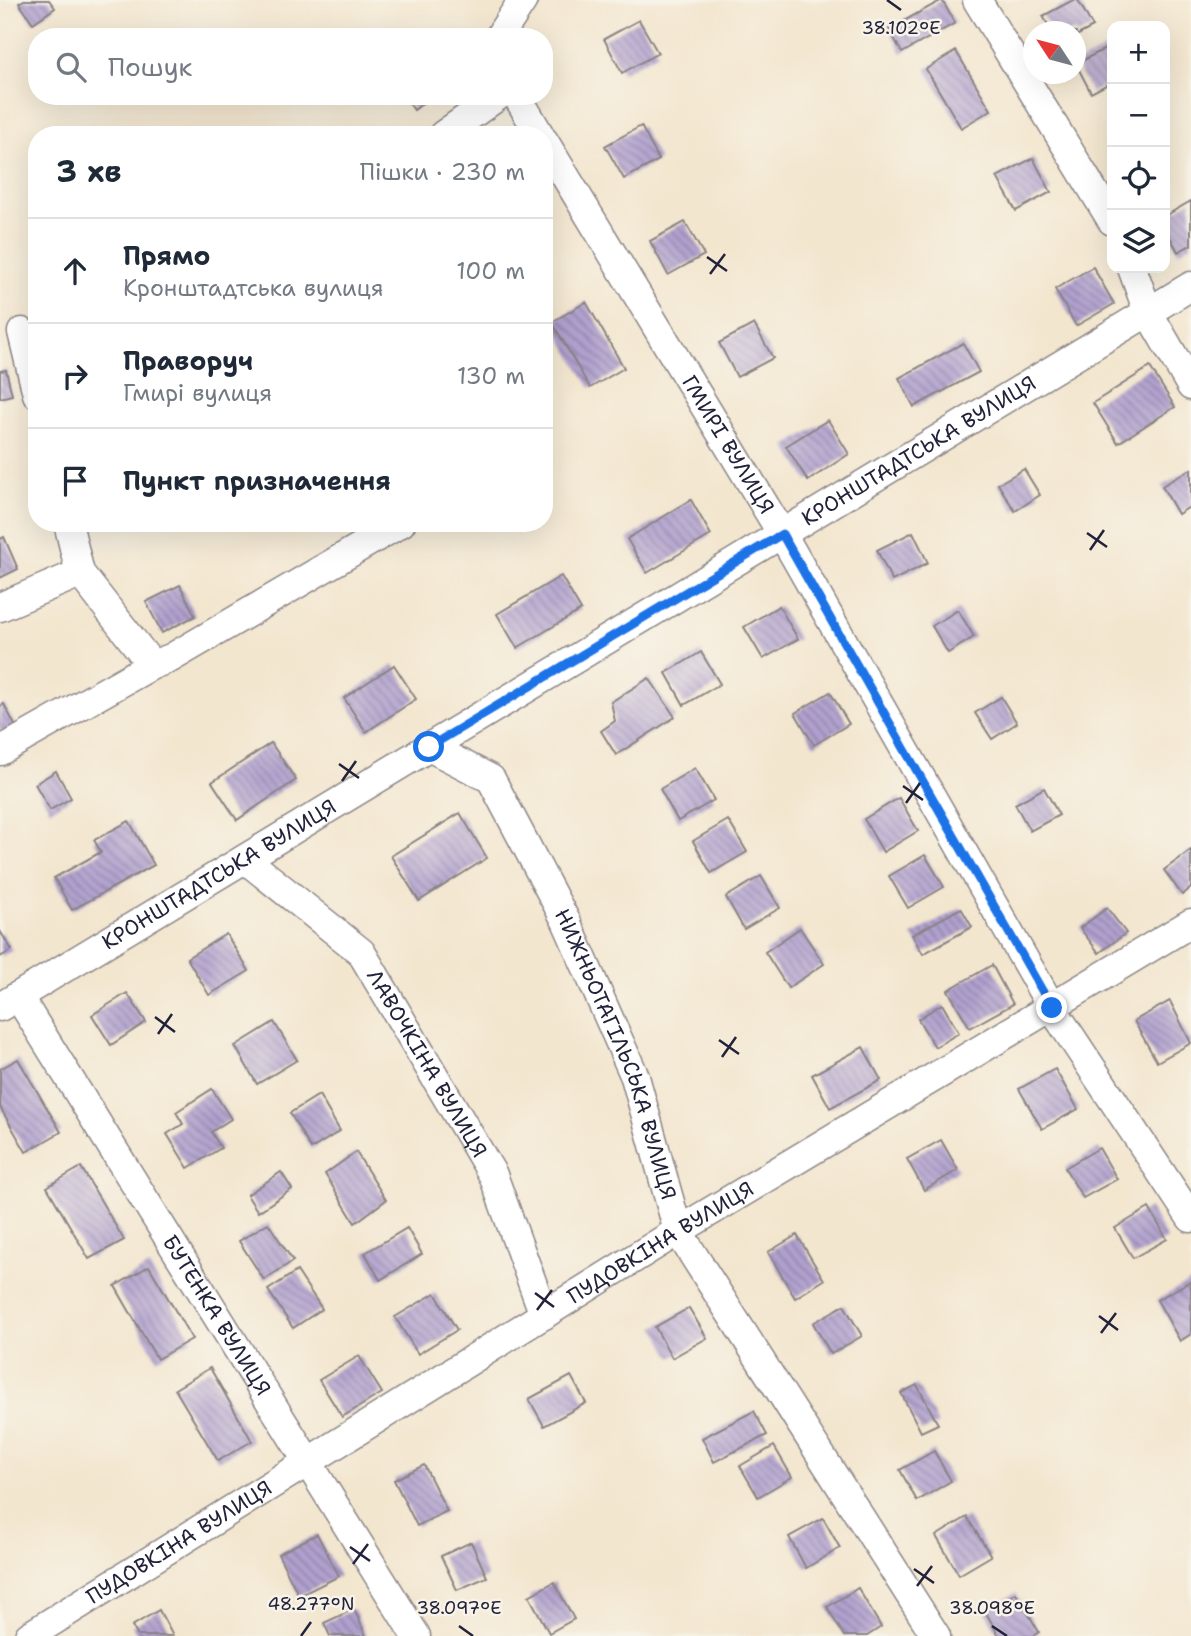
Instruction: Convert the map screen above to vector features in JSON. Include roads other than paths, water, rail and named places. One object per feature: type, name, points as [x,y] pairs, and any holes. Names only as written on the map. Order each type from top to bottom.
[{"type":"street","points":[[505,28],[523,0]]},
{"type":"street","points":[[977,0],[1107,213]]},
{"type":"street","points":[[456,126],[485,105]]},
{"type":"street","points":[[522,105],[535,126]]},
{"type":"street","name":"ГМИРІ ВУЛИЦЯ","points":[[553,156],[782,534],[1052,1008],[1191,1219]]},
{"type":"street","points":[[1134,273],[1148,313],[1191,386]]},
{"type":"street","name":"КРОНШТАДТСЬКА ВУЛИЦЯ","points":[[9,1001],[1191,286]]},
{"type":"street","points":[[20,332],[28,361]]},
{"type":"street","points":[[70,532],[80,573],[152,666]]},
{"type":"street","points":[[0,751],[171,658],[386,532]]},
{"type":"street","points":[[0,607],[80,573]]},
{"type":"street","name":"НИЖНЬОТАГІЛЬСЬКА ВУЛИЦЯ","points":[[429,747],[491,779],[566,920],[635,1077],[678,1231],[936,1636]]},
{"type":"street","name":"ЛАВОЧКІНА ВУЛИЦЯ","points":[[245,859],[361,952],[493,1175],[544,1315]]},
{"type":"street","name":"ПУДОВКІНА ВУЛИЦЯ","points":[[29,1636],[678,1231],[1191,923]]},
{"type":"street","name":"БУТЕНКА ВУЛИЦЯ","points":[[9,1001],[416,1636]]}]
